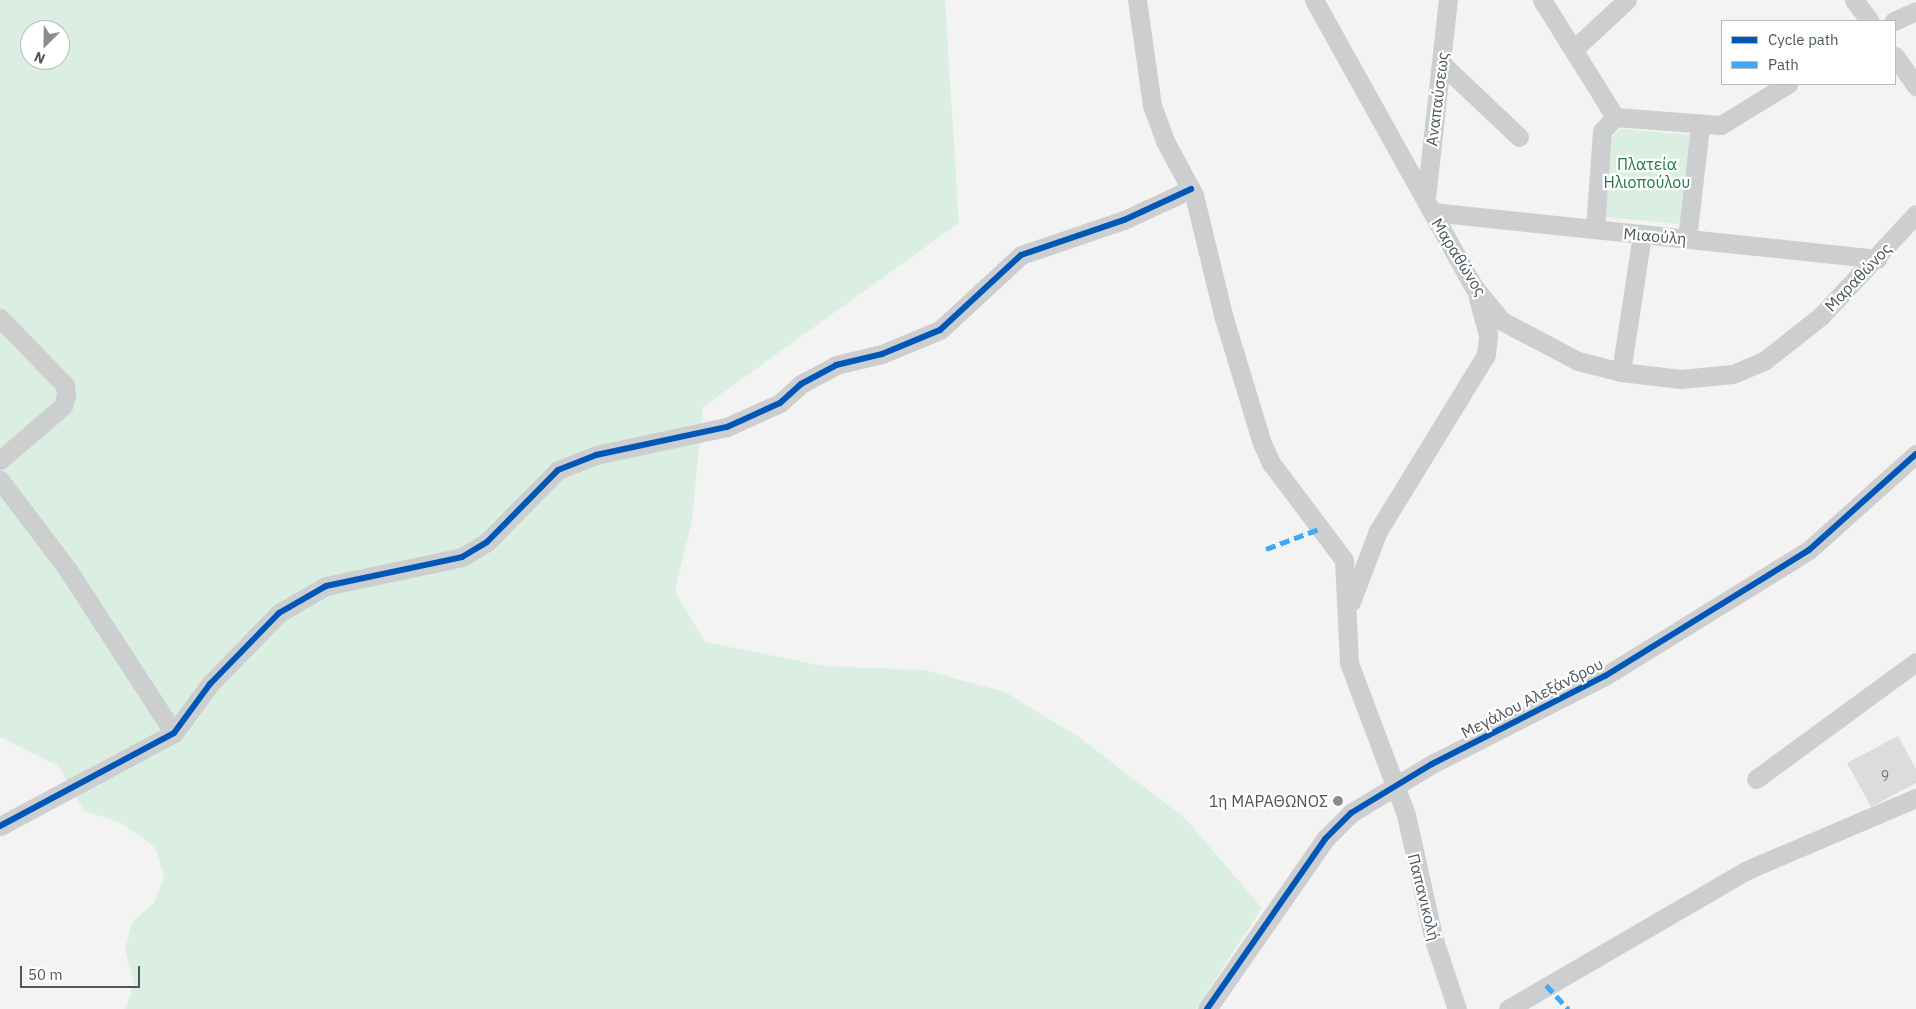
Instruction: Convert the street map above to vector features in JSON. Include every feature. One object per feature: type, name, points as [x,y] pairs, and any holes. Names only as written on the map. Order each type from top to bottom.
[{"type":"street","name":"Παπανικολή","points":[[1137,0],[1152,105],[1191,189],[1262,443],[1271,463],[1344,560],[1349,663],[1406,815],[1434,940],[1457,1009]]},
{"type":"street","name":"Μαραθώνος","points":[[1314,0],[1474,287],[1502,321],[1542,345],[1621,372],[1682,379],[1732,374],[1764,361],[1821,316],[1878,259],[1916,214]]},
{"type":"street","name":"Αναπαύσεως","points":[[1429,205],[1448,0]]},
{"type":"street","points":[[1542,0],[1615,117]]},
{"type":"street","points":[[1574,49],[1628,0]]},
{"type":"street","points":[[1854,0],[1869,20]]},
{"type":"street","points":[[1896,20],[1916,11]]},
{"type":"street","points":[[1896,57],[1916,86]]},
{"type":"street","points":[[1442,64],[1518,137]]},
{"type":"street","points":[[1615,117],[1700,126],[1721,124],[1786,85]]},
{"type":"street","points":[[1595,229],[1602,131],[1615,117]]},
{"type":"street","points":[[1687,238],[1700,126]]},
{"type":"street","points":[[0,826],[174,733],[210,684],[279,613],[326,586],[462,557],[487,542],[558,470],[596,455],[727,427],[780,403],[800,384],[836,366],[882,354],[940,330],[1022,255],[1124,220],[1191,189]]},
{"type":"street","name":"Μιαούλη","points":[[1429,205],[1642,235],[1687,238],[1878,259]]},
{"type":"street","points":[[1621,372],[1642,235]]},
{"type":"street","points":[[1346,617],[1378,531],[1486,355],[1488,335],[1474,287]]},
{"type":"street","points":[[0,318],[65,385],[66,395],[63,406],[0,460]]},
{"type":"street","name":"Μεγάλου Αλεξάνδρου","points":[[1207,1009],[1325,839],[1351,813],[1394,785],[1606,676],[1802,555],[1859,510],[1916,454]]},
{"type":"street","points":[[0,480],[68,570],[174,733]]},
{"type":"street","points":[[1756,779],[1916,662]]},
{"type":"street","points":[[1508,1009],[1747,870],[1916,798]]},
{"type":"green space","points":[[0,0],[945,0],[959,223],[703,407],[692,521],[675,591],[705,642],[823,666],[924,670],[1005,692],[1076,735],[1185,818],[1262,908],[1196,1009],[125,1009],[134,984],[125,950],[132,922],[154,903],[164,877],[155,847],[121,823],[84,811],[58,766],[0,737]]},
{"type":"green space","name":"Πλατεία Ηλιοπούλου","points":[[1620,129],[1692,135],[1681,224],[1604,217],[1610,139]]},
{"type":"building","points":[[1898,736],[1916,769],[1916,783],[1871,807],[1847,763]]},
{"type":"marked path","points":[[1266,549],[1319,529]]},
{"type":"marked path","points":[[1546,985],[1568,1009]]},
{"type":"cycle path","points":[[0,826],[174,733],[210,684],[279,613],[326,586],[462,557],[487,542],[558,470],[596,455],[727,427],[780,403],[801,384],[836,365],[882,354],[940,330],[1021,255],[1124,220],[1191,189]]},
{"type":"cycle path","points":[[1207,1009],[1325,839],[1351,813],[1432,764],[1605,676],[1809,550],[1916,454]]},
{"type":"place","name":"1η ΜΑΡΑΘΩΝΟΣ","points":[[1338,801]]}]
